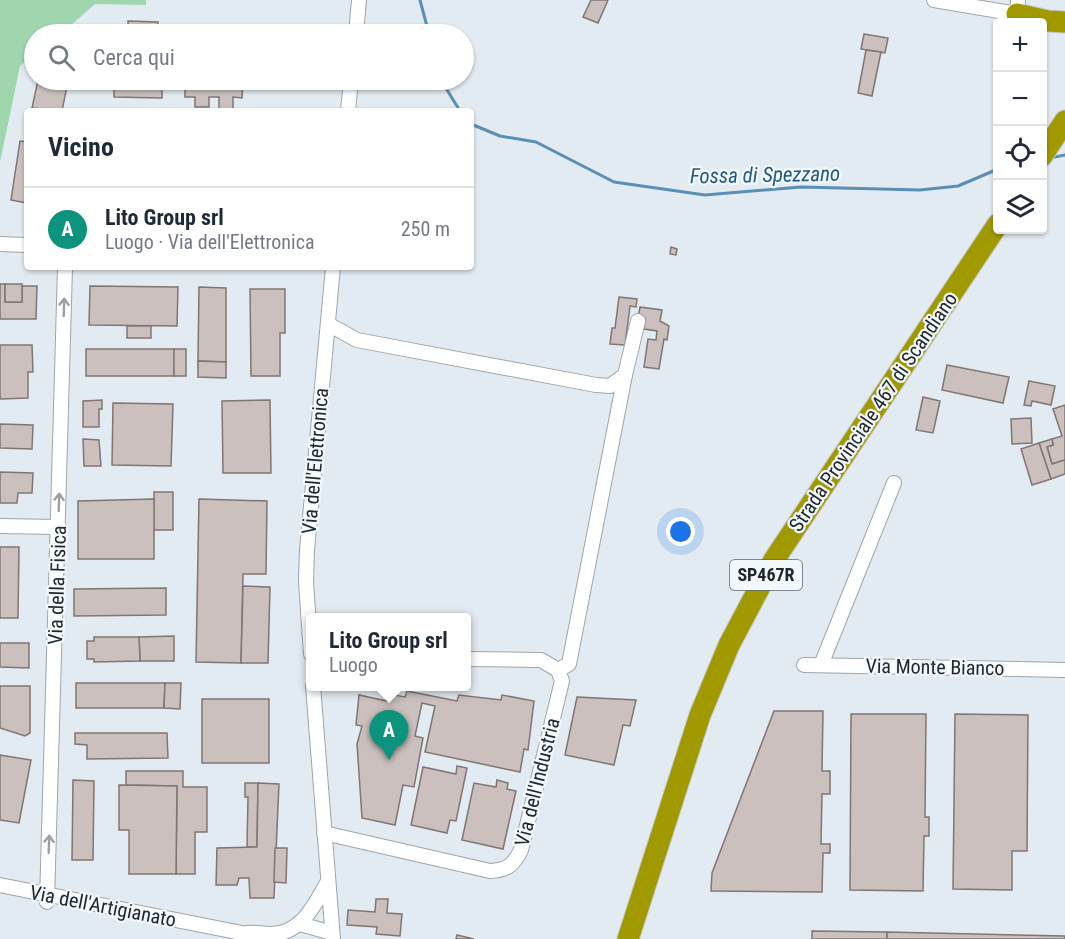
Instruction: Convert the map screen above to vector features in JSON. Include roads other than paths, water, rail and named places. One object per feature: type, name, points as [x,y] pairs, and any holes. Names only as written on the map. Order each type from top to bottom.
[{"type":"highway","points":[[1017,7],[1059,24]]},
{"type":"highway","points":[[1047,148],[1065,121]]},
{"type":"highway","name":"Strada Provinciale 467 di Scandiano","points":[[628,939],[700,715],[729,645],[774,560],[993,231]]},
{"type":"street","points":[[357,24],[359,0]]},
{"type":"street","points":[[934,0],[1017,7]]},
{"type":"street","points":[[348,108],[350,90]]},
{"type":"street","points":[[0,244],[24,245]]},
{"type":"street","name":"Via della Fisica","points":[[47,899],[65,270]]},
{"type":"street","name":"Via dell'Elettronica","points":[[308,613],[307,550],[333,270]]},
{"type":"street","points":[[471,659],[541,660],[558,669],[569,664],[625,375],[638,321]]},
{"type":"street","points":[[328,324],[357,340],[596,385],[610,386],[625,375]]},
{"type":"street","points":[[821,666],[894,483]]},
{"type":"street","points":[[0,526],[58,527]]},
{"type":"street","name":"Via Monte Bianco","points":[[804,665],[1065,670]]},
{"type":"street","name":"Via dell'Industria","points":[[324,833],[490,871],[505,870],[515,862],[521,850],[562,681],[558,669]]},
{"type":"street","points":[[313,691],[327,882],[328,937],[300,924],[310,913],[327,882]]},
{"type":"street","name":"Via dell'Artigianato","points":[[0,885],[47,899],[242,933],[273,934],[300,924]]},
{"type":"street","name":"Via dell'Artigianato","points":[[242,933],[257,939]]},
{"type":"waterway","name":"Fossa di Spezzano","points":[[420,0],[426,24]]},
{"type":"waterway","name":"Fossa di Spezzano","points":[[447,90],[458,108]]},
{"type":"waterway","name":"Fossa di Spezzano","points":[[474,125],[500,136],[536,142],[614,182],[705,195],[801,187],[920,190],[958,186],[993,171]]},
{"type":"waterway","name":"Fossa di Spezzano","points":[[1050,158],[1065,155]]},
{"type":"place","name":"Lito Group srl","points":[[389,760]]}]
